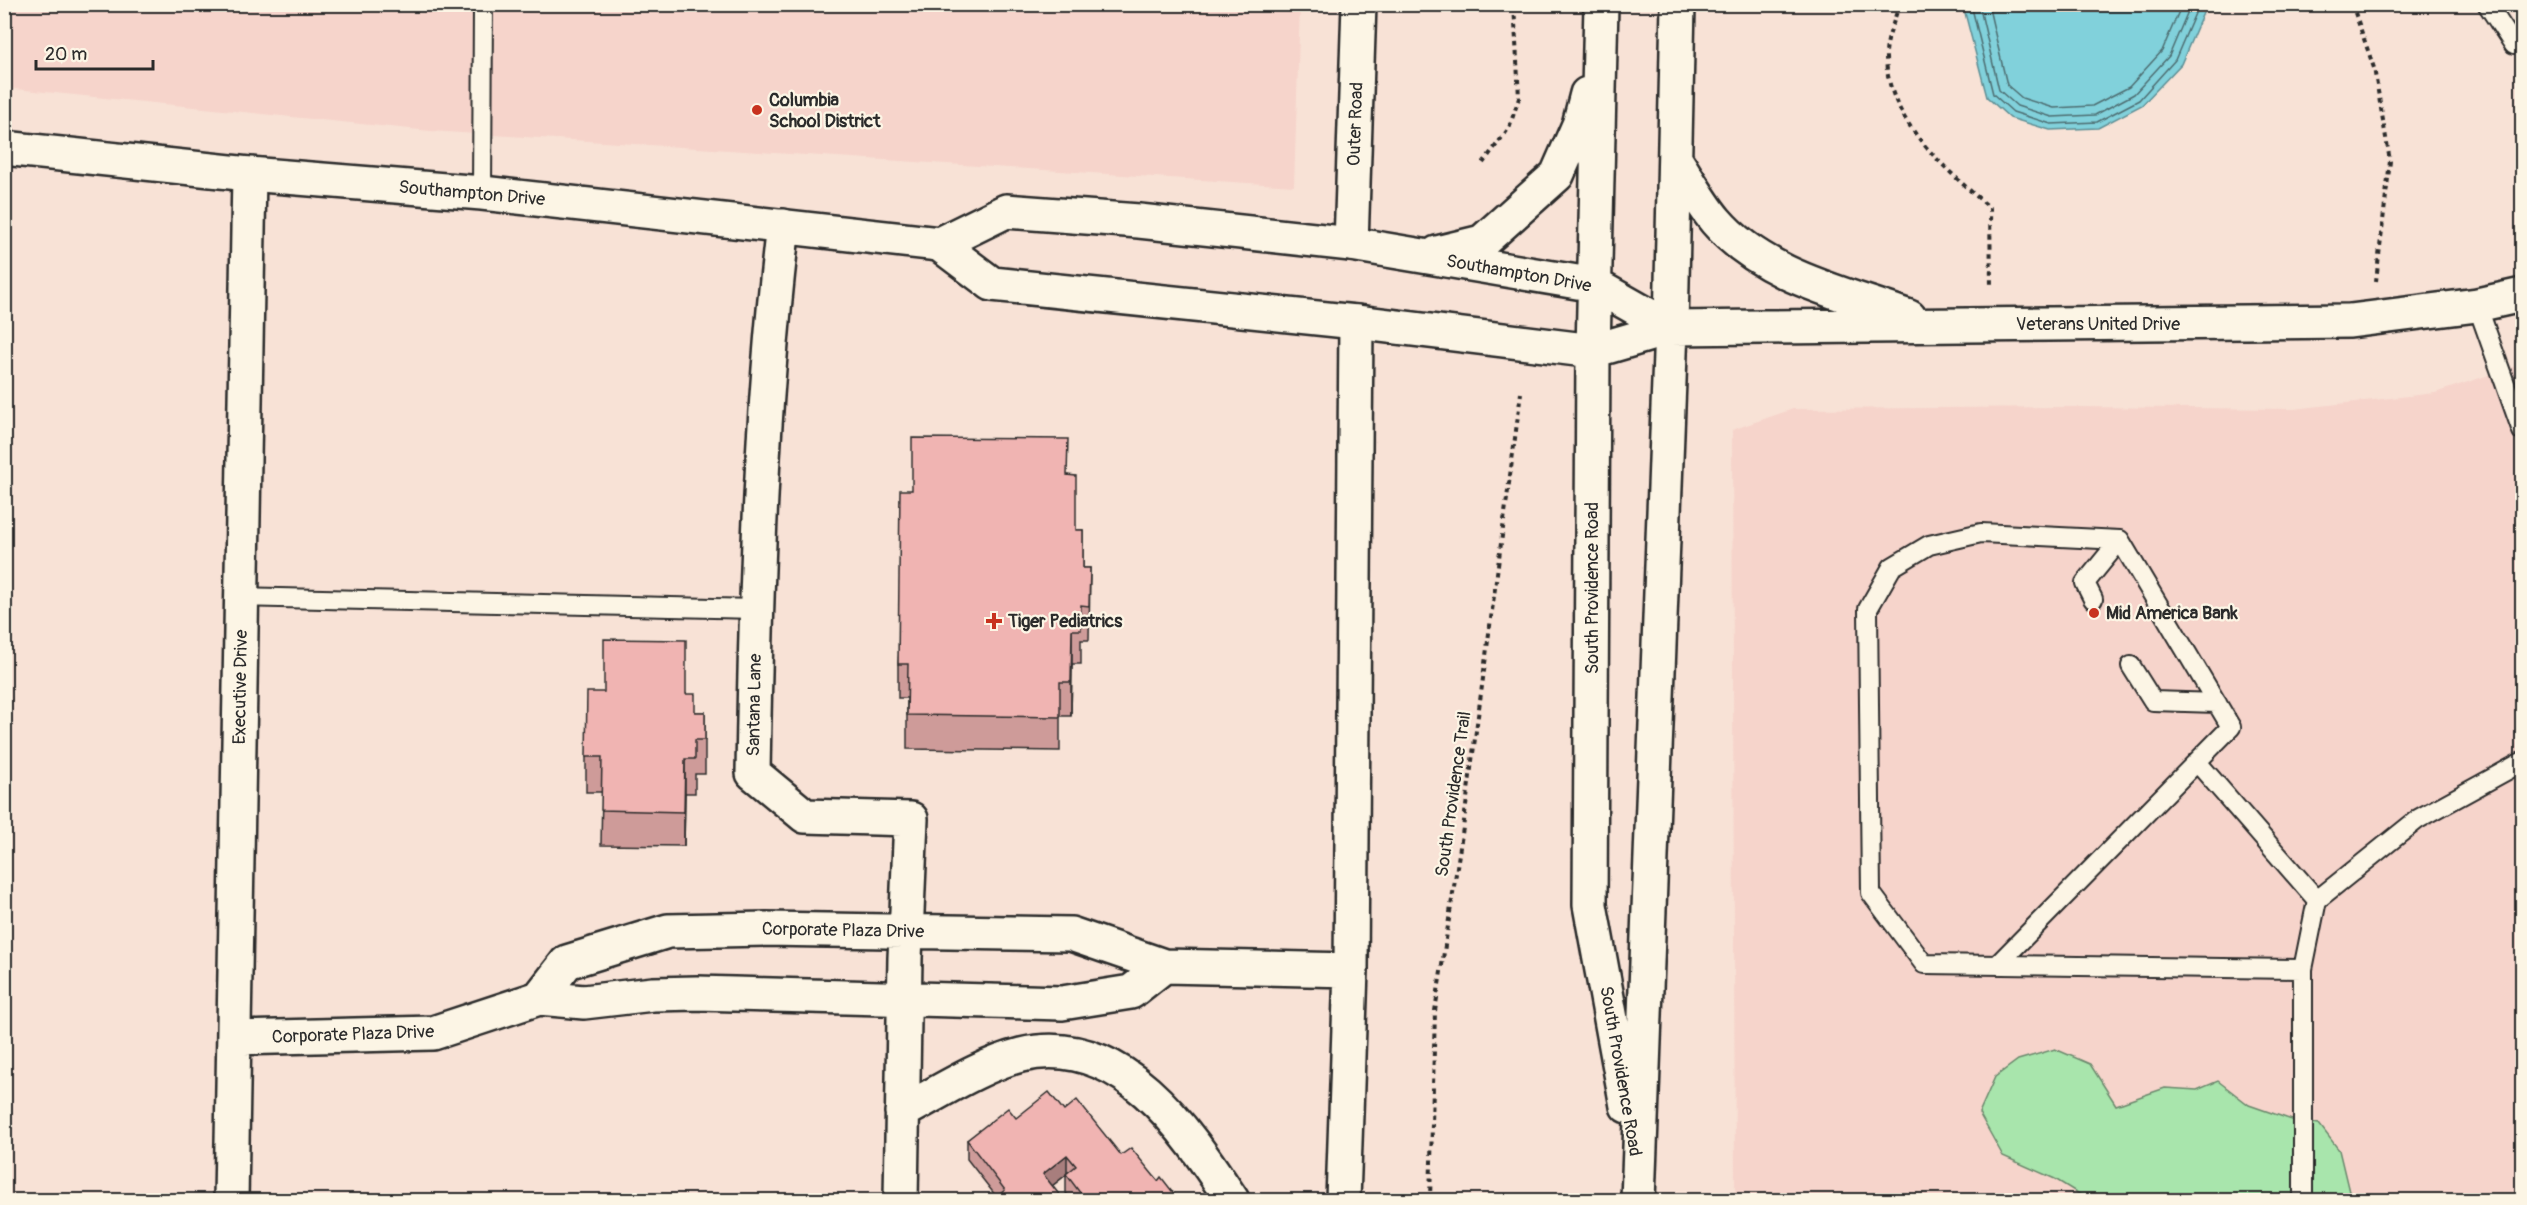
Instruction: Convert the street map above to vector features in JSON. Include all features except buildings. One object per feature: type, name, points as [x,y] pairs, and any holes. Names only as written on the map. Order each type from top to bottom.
[{"type":"street","name":"Outer Road","points":[[1351,244],[1359,4]]},
{"type":"street","name":"South Providence Road","points":[[1600,4],[1593,351],[1590,905],[1638,1167]]},
{"type":"street","name":"South Providence Road","points":[[1638,1200],[1671,328],[1678,4]]},
{"type":"street","points":[[1424,256],[1482,242],[1557,175],[1580,125],[1600,43]]},
{"type":"street","name":"Southampton Drive","points":[[4,148],[249,174],[482,193],[939,244],[1006,211],[1139,221],[1351,244],[1595,285],[1671,328]]},
{"type":"street","points":[[1675,159],[1716,220],[1744,247],[1788,273],[1928,324]]},
{"type":"street","name":"Executive Drive","points":[[231,1200],[249,174]]},
{"type":"street","name":"Santana Lane","points":[[783,226],[769,350],[756,609],[753,773],[805,816],[911,819],[904,999],[901,1200]]},
{"type":"street","points":[[939,244],[992,284],[1356,322],[1593,351],[1671,328]]},
{"type":"street","name":"Veterans United Drive","points":[[1671,328],[2350,321],[2478,305],[2523,295]]},
{"type":"street","points":[[1342,1200],[1350,970],[1356,322]]},
{"type":"street","name":"Corporate Plaza Drive","points":[[539,998],[567,962],[668,931],[766,929],[1071,934],[1164,966],[1350,970]]},
{"type":"street","name":"Corporate Plaza Drive","points":[[234,1038],[433,1033],[539,998],[584,1002],[652,994],[697,993],[1062,1003],[1131,992],[1164,966]]},
{"type":"street","points":[[902,1112],[988,1068],[1022,1055],[1054,1052],[1091,1057],[1124,1073],[1168,1111],[1232,1200]]},
{"type":"lane","points":[[482,193],[483,4]]},
{"type":"lane","points":[[2487,4],[2514,45],[2523,41]]},
{"type":"lane","points":[[2478,305],[2523,431]]},
{"type":"lane","points":[[2120,540],[1980,533],[1929,545],[1892,567],[1868,609],[1871,893],[1924,964],[2303,969]]},
{"type":"lane","points":[[2093,599],[2085,583],[2120,540]]},
{"type":"lane","points":[[1998,964],[2231,727],[2120,540]]},
{"type":"lane","points":[[241,597],[756,609]]},
{"type":"lane","points":[[2131,666],[2153,701],[2217,703]]},
{"type":"lane","points":[[2197,762],[2317,900]]},
{"type":"lane","points":[[2303,1200],[2303,969],[2317,900],[2418,819],[2523,762]]},
{"type":"path","points":[[1483,163],[1509,128],[1519,98],[1514,4]]},
{"type":"path","points":[[1899,4],[1886,56],[1890,89],[1912,127],[1939,163],[1990,207],[1991,323]]},
{"type":"path","points":[[2352,4],[2374,69],[2390,161],[2372,318]]},
{"type":"path","name":"South Providence Trail","points":[[1430,1200],[1435,1011],[1464,821],[1521,393]]},
{"type":"shaded area","name":"Columbia School District","points":[[5,5],[1300,5],[1294,186],[430,131],[5,88]]},
{"type":"shaded area","points":[[2522,364],[2522,1200],[1735,1200],[1732,430],[1793,409],[2073,407],[2294,409],[2435,393]]},
{"type":"green space","points":[[2055,1049],[2090,1064],[2116,1105],[2165,1088],[2197,1090],[2218,1081],[2249,1105],[2292,1120],[2319,1124],[2339,1150],[2351,1200],[2089,1200],[2055,1179],[2003,1156],[1979,1113],[1995,1077],[2018,1060]]},
{"type":"water","points":[[1965,4],[2205,5],[2181,64],[2142,105],[2098,128],[2050,130],[2010,118],[1987,97],[1965,13]]},
{"type":"place","name":"Columbia School District","points":[[757,110]]},
{"type":"place","name":"Mid America Bank","points":[[2094,613]]},
{"type":"place","name":"Tiger Pediatrics","points":[[994,621]]}]
